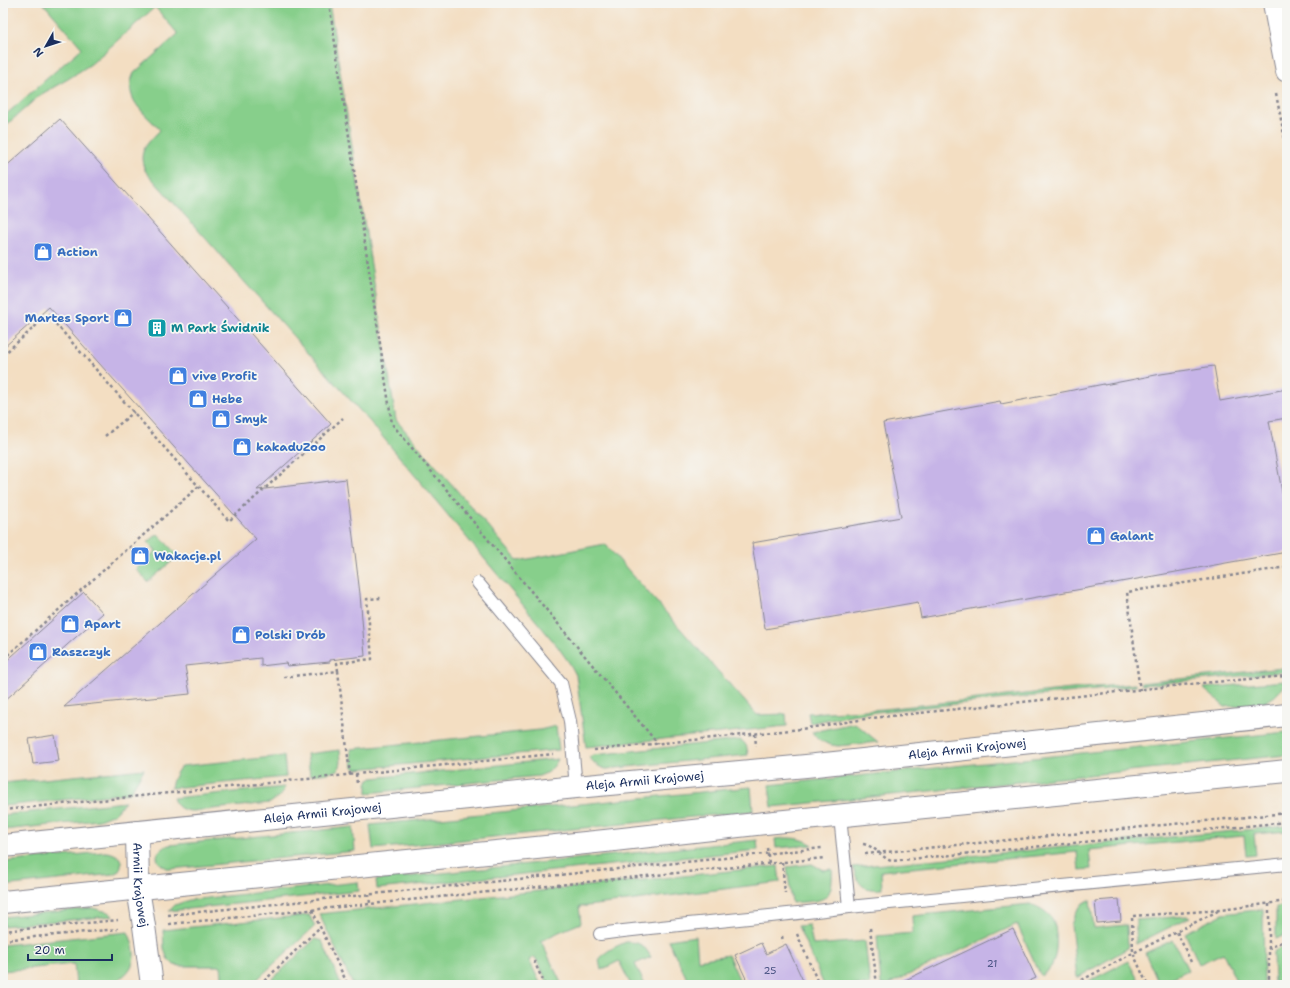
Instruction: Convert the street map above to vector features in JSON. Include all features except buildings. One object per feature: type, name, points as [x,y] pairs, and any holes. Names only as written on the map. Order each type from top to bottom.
[{"type":"street","points":[[1274,3],[1287,71]]},
{"type":"street","name":"Aleja Armii Krajowej","points":[[3,846],[576,787],[806,766],[1287,715]]},
{"type":"street","points":[[3,902],[605,841],[765,823],[1287,771]]},
{"type":"street","name":"Armii Krajowej","points":[[137,832],[138,889],[152,985]]},
{"type":"lane","points":[[478,582],[561,683],[570,721],[576,787]]},
{"type":"lane","points":[[840,816],[849,907]]},
{"type":"lane","points":[[600,934],[788,915],[849,907],[1287,864]]},
{"type":"path","points":[[329,3],[392,424],[658,745]]},
{"type":"path","points":[[3,355],[48,315],[229,521],[343,418]]},
{"type":"path","points":[[105,436],[134,412]]},
{"type":"path","points":[[3,659],[199,486]]},
{"type":"path","points":[[1140,690],[1127,592],[1287,567]]},
{"type":"path","points":[[350,775],[337,663],[372,659],[367,599],[382,598]]},
{"type":"path","points":[[284,677],[338,671]]},
{"type":"path","points":[[3,810],[572,752],[658,745],[801,729],[872,718],[1201,683],[1287,676]]},
{"type":"path","points":[[3,931],[843,851],[879,853],[1287,813]]},
{"type":"path","points":[[348,985],[312,910],[782,862],[843,851],[861,844],[871,846],[890,861],[1287,822]]},
{"type":"path","points":[[782,862],[788,915],[819,985]]},
{"type":"path","points":[[1147,984],[1133,953],[1132,916],[1220,910],[1287,901]]},
{"type":"path","points":[[1269,903],[1269,985]]},
{"type":"path","points":[[1080,985],[1080,981],[1220,910]]},
{"type":"path","points":[[260,985],[320,927]]},
{"type":"path","points":[[870,928],[877,985]]},
{"type":"path","points":[[1177,932],[1191,962]]},
{"type":"path","points":[[1268,949],[1287,940]]},
{"type":"path","points":[[534,961],[545,985]]},
{"type":"green space","points":[[43,3],[329,3],[396,420],[518,561],[605,544],[757,715],[786,714],[787,726],[586,747],[576,675],[558,647],[371,423],[146,172],[142,159],[144,149],[160,130],[136,104],[131,90],[131,82],[134,73],[178,34],[155,7],[91,64],[40,95],[3,128],[3,117],[82,48]]},
{"type":"green space","points":[[158,534],[178,556],[148,582],[136,569],[156,551],[148,542]]},
{"type":"green space","points":[[1283,668],[1284,672],[1142,685],[1141,683]]},
{"type":"green space","points":[[1285,681],[1281,690],[1275,696],[1252,705],[1225,707],[1203,688]]},
{"type":"green space","points":[[1136,684],[1136,686],[856,714],[810,723],[808,713],[884,709],[1081,688]]},
{"type":"green space","points":[[855,723],[878,742],[838,746],[827,744],[820,740],[812,732]]},
{"type":"green space","points":[[556,726],[559,750],[357,769],[353,767],[351,749],[540,730]]},
{"type":"green space","points":[[1287,732],[1287,755],[772,807],[769,785]]},
{"type":"green space","points":[[740,740],[745,744],[748,755],[606,769],[596,764],[589,757],[593,755]]},
{"type":"green space","points":[[340,750],[341,763],[338,769],[322,774],[310,775],[307,754]]},
{"type":"green space","points":[[284,756],[286,777],[171,788],[174,777],[181,766]]},
{"type":"green space","points":[[558,759],[550,770],[539,776],[367,793],[367,784],[369,779],[373,778]]},
{"type":"green space","points":[[144,769],[130,793],[3,806],[3,783]]},
{"type":"green space","points":[[285,787],[280,796],[270,803],[193,811],[180,808],[173,798]]},
{"type":"green space","points":[[751,787],[753,811],[373,849],[370,825]]},
{"type":"green space","points":[[125,802],[114,814],[99,820],[3,830],[3,815]]},
{"type":"green space","points":[[1287,826],[1287,831],[1254,834],[1256,855],[1246,856],[1244,836],[1089,850],[1091,869],[1079,870],[1077,852],[881,871],[882,889],[870,889],[862,886],[853,867]]},
{"type":"green space","points":[[353,827],[355,851],[170,869],[161,864],[157,857],[160,851],[169,845]]},
{"type":"green space","points":[[775,839],[800,839],[813,845],[776,848]]},
{"type":"green space","points":[[757,840],[758,850],[377,889],[376,880]]},
{"type":"green space","points":[[104,852],[112,853],[120,859],[121,866],[119,871],[113,874],[3,886],[3,862]]},
{"type":"green space","points":[[812,864],[823,870],[832,869],[831,889],[828,895],[817,900],[792,903],[787,867]]},
{"type":"green space","points":[[778,866],[780,882],[579,907],[581,923],[541,941],[562,985],[549,985],[535,957],[529,960],[541,985],[353,985],[319,914]]},
{"type":"green space","points":[[358,882],[359,891],[169,911],[175,905],[189,900]]},
{"type":"green space","points":[[1090,900],[1094,928],[1127,925],[1128,948],[1077,978],[1071,925],[1076,912],[1083,903]]},
{"type":"green space","points":[[1030,904],[1046,912],[1051,917],[1056,933],[1054,960],[1050,968],[1041,976],[1017,924],[887,985],[881,985],[877,936],[913,933],[912,916]]},
{"type":"green space","points":[[1287,906],[1287,934],[1276,939],[1276,907]]},
{"type":"green space","points":[[92,908],[108,912],[113,916],[3,926],[3,917]]},
{"type":"green space","points":[[1263,909],[1264,985],[1238,985],[1223,953],[1199,964],[1185,933],[1223,914]]},
{"type":"green space","points":[[309,915],[315,926],[251,985],[223,985],[221,966],[174,965],[167,958],[164,948],[163,930]]},
{"type":"green space","points":[[1190,917],[1136,944],[1136,920]]},
{"type":"green space","points":[[809,925],[813,945],[865,941],[870,985],[824,985],[798,926]]},
{"type":"green space","points":[[128,932],[134,951],[133,962],[127,972],[117,981],[76,984],[74,964],[3,971],[3,945]]},
{"type":"green space","points":[[696,936],[698,960],[728,955],[742,985],[690,985],[668,940]]},
{"type":"green space","points":[[315,939],[322,941],[341,985],[266,985]]},
{"type":"green space","points":[[1173,940],[1188,970],[1159,984],[1145,953]]},
{"type":"green space","points":[[626,942],[641,945],[651,957],[635,964],[645,985],[631,985],[619,961],[601,970],[599,960],[611,949]]},
{"type":"green space","points":[[1287,944],[1287,985],[1274,985],[1273,952]]},
{"type":"green space","points":[[1128,961],[1141,985],[1085,985],[1085,983]]},
{"type":"place","name":"Action","points":[[43,252]]},
{"type":"place","name":"Martes Sport","points":[[123,318]]},
{"type":"place","name":"M Park Świdnik","points":[[157,328]]},
{"type":"place","name":"vive Profit","points":[[178,376]]},
{"type":"place","name":"Hebe","points":[[198,399]]},
{"type":"place","name":"Smyk","points":[[221,419]]},
{"type":"place","name":"kakaduZoo","points":[[242,447]]},
{"type":"place","name":"Galant","points":[[1096,536]]},
{"type":"place","name":"Wakacje.pl","points":[[140,556]]},
{"type":"place","name":"Apart","points":[[70,624]]},
{"type":"place","name":"Polski Drób","points":[[241,635]]},
{"type":"place","name":"Raszczyk","points":[[38,652]]}]
